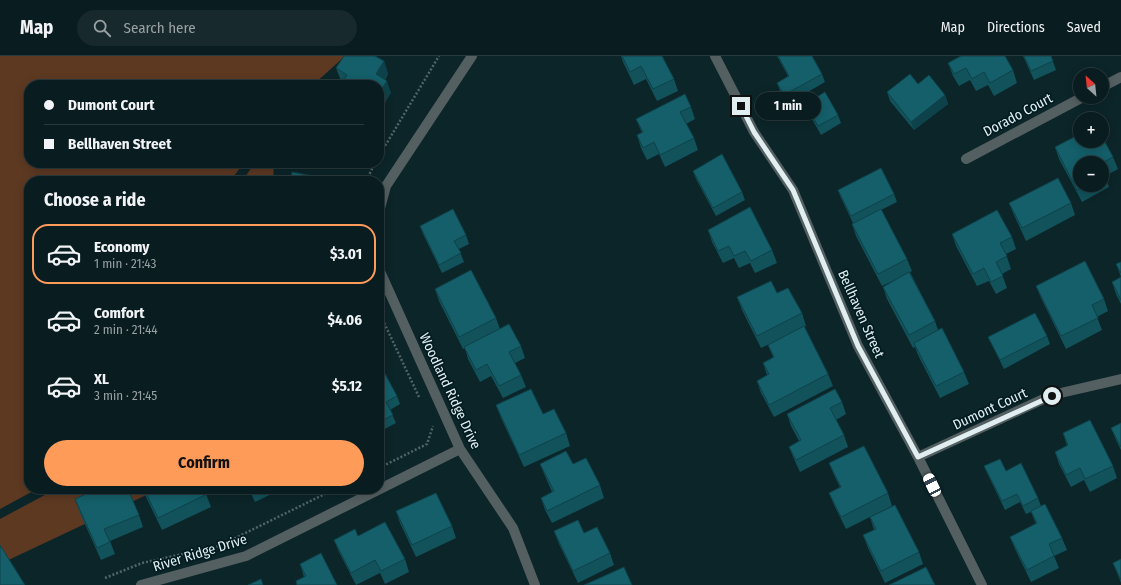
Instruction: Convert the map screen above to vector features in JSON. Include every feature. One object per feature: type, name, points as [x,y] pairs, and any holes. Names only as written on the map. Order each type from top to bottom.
[{"type":"street","points":[[384,193],[386,186],[472,56]]},
{"type":"street","name":"Bellhaven Street","points":[[715,56],[754,132],[793,190],[858,346],[918,457],[982,585]]},
{"type":"street","points":[[1109,83],[1121,77]]},
{"type":"street","name":"Dorado Court","points":[[966,159],[1073,102]]},
{"type":"street","name":"Woodland Ridge Drive","points":[[384,280],[460,449],[513,528],[535,585]]},
{"type":"street","name":"Dumont Court","points":[[918,457],[1052,396],[1121,379]]},
{"type":"street","name":"River Ridge Drive","points":[[384,487],[460,449]]},
{"type":"street","name":"River Ridge Drive","points":[[141,585],[246,556],[370,494]]},
{"type":"path","points":[[384,148],[439,56]]},
{"type":"path","points":[[384,323],[421,401]]},
{"type":"path","points":[[384,466],[428,444],[434,428],[431,421]]},
{"type":"path","points":[[105,578],[142,563],[219,546],[324,494]]},
{"type":"shaded area","points":[[0,56],[345,56],[319,80],[24,80],[24,168],[240,168],[234,176],[24,176],[24,494],[28,494],[0,509]]},
{"type":"shaded area","points":[[251,168],[274,168],[273,176],[246,176]]},
{"type":"shaded area","points":[[47,494],[148,494],[0,564],[0,519]]},
{"type":"building","points":[[344,56],[375,56],[384,61],[376,74],[387,81],[384,86],[384,80],[344,80],[347,75],[336,68]]},
{"type":"building","points":[[622,56],[662,56],[674,79],[653,89],[641,66],[630,72]]},
{"type":"building","points":[[778,56],[812,56],[822,74],[784,95],[777,83],[789,76]]},
{"type":"building","points":[[961,56],[1005,56],[1013,70],[990,83],[984,72],[972,79],[966,68],[954,74],[948,63]]},
{"type":"building","points":[[1024,56],[1051,56],[1053,61],[1031,71]]},
{"type":"building","points":[[910,74],[918,84],[929,75],[945,95],[911,122],[887,92]]},
{"type":"building","points":[[825,92],[838,115],[818,126],[805,104]]},
{"type":"building","points":[[685,94],[691,107],[680,112],[694,138],[660,155],[654,142],[643,148],[637,135],[643,132],[636,119]]},
{"type":"building","points":[[1073,138],[1073,148],[1108,148],[1113,157],[1109,159],[1109,156],[1073,156],[1073,182],[1055,147]]},
{"type":"building","points":[[722,154],[742,192],[713,208],[693,171]]},
{"type":"building","points":[[881,168],[894,194],[851,216],[838,190]]},
{"type":"building","points":[[292,172],[313,176],[292,176]]},
{"type":"building","points":[[1058,178],[1071,203],[1022,228],[1009,203]]},
{"type":"building","points":[[750,207],[772,250],[751,261],[745,251],[734,256],[729,246],[718,251],[708,230]]},
{"type":"building","points":[[453,209],[466,235],[454,241],[461,253],[439,265],[420,226]]},
{"type":"building","points":[[881,209],[907,259],[878,274],[852,224]]},
{"type":"building","points":[[997,210],[1012,237],[1000,243],[1007,256],[996,262],[1003,276],[991,282],[984,268],[973,274],[952,234]]},
{"type":"building","points":[[1085,261],[1104,299],[1092,305],[1098,318],[1061,336],[1036,286]]},
{"type":"building","points":[[1121,262],[1121,273],[1116,264]]},
{"type":"building","points":[[471,270],[496,318],[459,337],[435,289]]},
{"type":"building","points":[[909,272],[935,321],[909,335],[883,287]]},
{"type":"building","points":[[1121,277],[1121,300],[1112,282]]},
{"type":"building","points":[[771,281],[777,293],[788,288],[802,313],[757,336],[737,297]]},
{"type":"building","points":[[1035,313],[1047,336],[1000,360],[988,337]]},
{"type":"building","points":[[509,324],[521,346],[509,352],[521,375],[499,386],[487,364],[476,370],[464,347]]},
{"type":"building","points":[[804,326],[828,374],[769,405],[757,381],[769,374],[763,363],[774,357],[768,345]]},
{"type":"building","points":[[942,328],[964,372],[936,386],[914,343]]},
{"type":"building","points":[[384,372],[397,396],[386,402],[393,415],[384,420]]},
{"type":"building","points":[[531,389],[543,414],[554,409],[566,433],[519,455],[496,405]]},
{"type":"building","points":[[835,389],[842,402],[830,408],[844,435],[796,460],[789,447],[801,440],[787,414]]},
{"type":"building","points":[[1090,420],[1113,466],[1085,479],[1080,468],[1066,475],[1055,452],[1068,445],[1063,433]]},
{"type":"building","points":[[1121,423],[1121,447],[1111,428]]},
{"type":"building","points":[[864,446],[888,493],[841,517],[829,493],[841,487],[829,463]]},
{"type":"building","points":[[566,451],[573,464],[586,458],[600,485],[547,511],[541,498],[554,491],[540,464]]},
{"type":"building","points":[[1000,459],[1006,471],[1021,463],[1038,498],[1023,506],[1017,494],[1002,501],[984,466]]},
{"type":"building","points":[[436,493],[452,526],[412,545],[396,511]]},
{"type":"building","points":[[86,494],[130,494],[139,515],[104,529],[110,542],[97,548],[75,499]]},
{"type":"building","points":[[146,494],[207,494],[158,518]]},
{"type":"building","points":[[1045,504],[1062,538],[1049,544],[1054,556],[1027,570],[1010,537],[1037,523],[1031,511]]},
{"type":"building","points":[[895,505],[919,552],[881,571],[863,535],[876,529],[870,517]]},
{"type":"building","points":[[578,520],[584,533],[597,527],[610,553],[573,571],[554,531]]},
{"type":"building","points":[[385,522],[405,559],[381,571],[375,560],[351,573],[334,540],[355,529],[358,536]]},
{"type":"building","points":[[0,545],[25,585],[0,585]]},
{"type":"building","points":[[321,553],[337,585],[297,585],[296,581],[306,576],[300,564]]},
{"type":"building","points":[[1121,559],[1121,580],[1113,563]]},
{"type":"building","points":[[624,567],[632,585],[584,585]]},
{"type":"building","points":[[926,567],[935,585],[889,585]]},
{"type":"building","points":[[261,579],[263,585],[248,585]]},
{"type":"route","points":[[741,106],[754,132],[793,190],[858,346],[918,457],[1052,396]]}]
